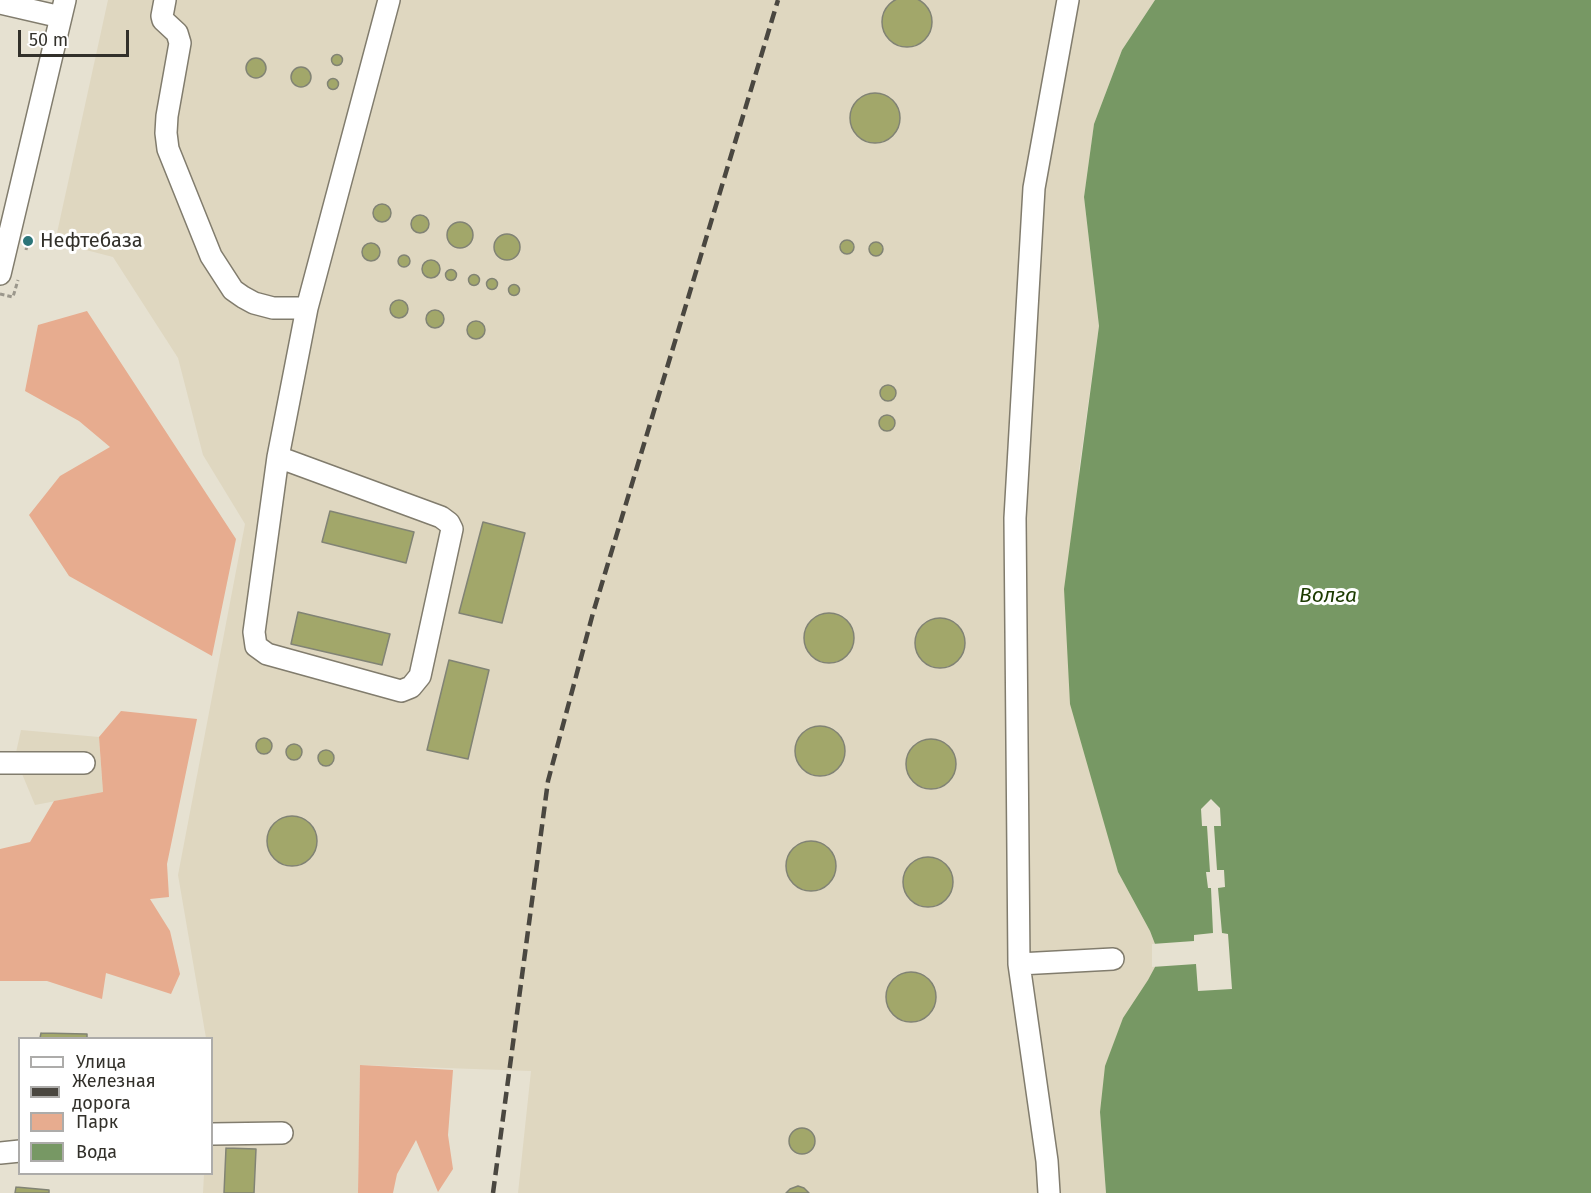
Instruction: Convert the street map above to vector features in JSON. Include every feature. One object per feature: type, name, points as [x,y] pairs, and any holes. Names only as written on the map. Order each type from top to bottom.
[{"type":"street","points":[[165,0],[163,20],[177,33],[180,43],[167,117],[168,149],[211,256],[233,290],[254,303],[273,308],[307,308]]},
{"type":"street","points":[[278,457],[441,517],[449,523],[452,529],[420,676],[411,687],[402,691],[267,654],[256,646],[254,632],[278,457],[307,308],[389,0]]},
{"type":"street","points":[[1050,1193],[1019,964],[1015,518],[1034,188],[1063,1]]},
{"type":"street","points":[[0,3],[63,8],[0,274]]},
{"type":"street","points":[[0,763],[84,763]]},
{"type":"street","points":[[1019,964],[1113,959]]},
{"type":"street","points":[[213,1134],[282,1133]]},
{"type":"street","points":[[0,1153],[18,1151]]},
{"type":"shaded area","points":[[108,0],[1155,0],[1122,50],[1094,124],[1084,197],[1099,326],[1079,470],[1097,794],[1118,872],[1155,944],[1155,967],[1100,1112],[1106,1193],[518,1193],[531,1071],[360,1065],[358,1193],[203,1193],[204,1175],[213,1175],[213,1037],[206,1037],[178,875],[245,524],[203,455],[178,358],[113,257],[55,242]]},
{"type":"shaded area","points":[[21,730],[99,737],[103,792],[35,805],[15,757]]},
{"type":"green space","points":[[87,311],[236,539],[212,656],[69,576],[29,515],[60,476],[110,447],[79,421],[25,391],[38,325]]},
{"type":"green space","points":[[121,711],[197,719],[167,864],[169,897],[150,899],[170,931],[180,974],[171,994],[106,973],[102,999],[47,981],[0,981],[0,849],[30,842],[54,801],[103,792],[99,737]]},
{"type":"green space","points":[[360,1065],[453,1070],[448,1135],[453,1169],[438,1192],[416,1140],[397,1174],[393,1193],[358,1193]]},
{"type":"water","name":"Волга","points":[[1155,0],[1591,0],[1591,1193],[1106,1193],[1100,1112],[1105,1066],[1123,1018],[1155,967],[1155,944],[1118,872],[1070,704],[1064,589],[1099,326],[1084,197],[1094,124],[1122,50]]},
{"type":"pier","points":[[1211,799],[1220,808],[1221,826],[1214,826],[1217,870],[1224,870],[1225,887],[1218,888],[1222,933],[1228,934],[1232,989],[1198,991],[1196,964],[1152,967],[1152,944],[1194,941],[1194,935],[1213,933],[1211,888],[1208,888],[1206,872],[1210,872],[1207,826],[1202,826],[1201,809]]},
{"type":"building","points":[[898,-1],[916,-1],[927,8],[931,17],[931,27],[927,36],[916,45],[907,47],[898,45],[887,36],[882,22],[887,8]]},
{"type":"building","points":[[337,54],[343,60],[337,66],[331,60]]},
{"type":"building","points":[[256,58],[263,61],[266,68],[263,75],[256,78],[249,75],[246,68],[249,61]]},
{"type":"building","points":[[301,67],[308,70],[311,77],[308,84],[301,87],[294,84],[291,77],[294,70]]},
{"type":"building","points":[[333,78],[339,84],[333,90],[327,84]]},
{"type":"building","points":[[870,93],[880,93],[893,100],[900,113],[900,123],[893,136],[880,143],[870,143],[861,139],[854,132],[850,123],[850,113],[854,104],[861,97]]},
{"type":"building","points":[[382,204],[388,207],[391,213],[388,219],[382,222],[376,219],[373,213],[376,207]]},
{"type":"building","points":[[420,215],[426,218],[429,224],[426,230],[420,233],[414,230],[411,224],[414,218]]},
{"type":"building","points":[[460,222],[469,226],[473,235],[469,244],[460,248],[451,244],[447,235],[451,226]]},
{"type":"building","points":[[507,234],[516,238],[520,247],[516,256],[507,260],[498,256],[494,247],[498,238]]},
{"type":"building","points":[[844,240],[850,240],[854,247],[850,254],[844,254],[840,250],[840,244]]},
{"type":"building","points":[[873,242],[879,242],[883,249],[879,256],[873,256],[869,252],[869,246]]},
{"type":"building","points":[[371,243],[377,246],[380,252],[377,258],[371,261],[365,258],[362,252],[365,246]]},
{"type":"building","points":[[406,255],[410,261],[406,267],[402,267],[398,259]]},
{"type":"building","points":[[431,260],[437,263],[440,269],[437,275],[431,278],[425,275],[422,269],[425,263]]},
{"type":"building","points":[[451,269],[457,275],[451,281],[445,275]]},
{"type":"building","points":[[474,274],[480,280],[474,286],[468,280]]},
{"type":"building","points":[[492,278],[498,284],[492,290],[486,284]]},
{"type":"building","points":[[514,284],[520,290],[514,296],[508,290]]},
{"type":"building","points":[[399,300],[405,303],[408,309],[405,315],[399,318],[393,315],[390,309],[393,303]]},
{"type":"building","points":[[435,310],[441,313],[444,319],[441,325],[435,328],[429,325],[426,319],[429,313]]},
{"type":"building","points":[[476,321],[482,324],[485,330],[482,336],[476,339],[470,336],[467,330],[470,324]]},
{"type":"building","points":[[888,385],[894,387],[896,393],[894,399],[888,401],[882,399],[880,393],[882,387]]},
{"type":"building","points":[[887,415],[893,417],[895,423],[893,429],[887,431],[881,429],[879,423],[881,417]]},
{"type":"building","points":[[330,511],[414,532],[406,563],[322,542]]},
{"type":"building","points":[[483,522],[525,533],[502,623],[459,613]]},
{"type":"building","points":[[298,612],[390,634],[382,665],[291,644]]},
{"type":"building","points":[[824,613],[834,613],[847,620],[854,633],[854,643],[847,656],[834,663],[824,663],[815,659],[808,652],[804,643],[804,633],[808,624],[815,617]]},
{"type":"building","points":[[935,618],[945,618],[958,625],[965,638],[965,648],[958,661],[945,668],[935,668],[926,664],[919,657],[915,648],[915,638],[919,629],[926,622]]},
{"type":"building","points":[[449,660],[489,670],[468,759],[427,750]]},
{"type":"building","points":[[825,726],[838,733],[844,741],[844,761],[838,769],[830,775],[815,776],[802,769],[796,761],[795,746],[802,733],[810,727]]},
{"type":"building","points":[[264,738],[272,746],[264,754],[256,746]]},
{"type":"building","points":[[936,739],[949,746],[955,754],[955,774],[949,782],[941,788],[926,789],[913,782],[907,774],[906,759],[913,746],[921,740]]},
{"type":"building","points":[[294,744],[302,752],[294,760],[286,752]]},
{"type":"building","points":[[326,750],[334,758],[326,766],[318,758]]},
{"type":"building","points":[[297,816],[310,823],[316,831],[316,851],[310,859],[302,865],[287,866],[274,859],[268,851],[267,836],[274,823],[282,817]]},
{"type":"building","points":[[806,841],[816,841],[829,848],[836,861],[836,871],[829,884],[816,891],[806,891],[797,887],[790,880],[786,871],[786,861],[790,852],[797,845]]},
{"type":"building","points":[[933,857],[946,864],[952,872],[952,892],[946,900],[938,906],[923,907],[910,900],[904,892],[903,877],[910,864],[918,858]]},
{"type":"building","points":[[906,972],[916,972],[929,979],[936,992],[936,1002],[929,1015],[916,1022],[906,1022],[897,1018],[890,1011],[886,1002],[886,992],[890,983],[897,976]]},
{"type":"building","points":[[41,1033],[87,1034],[87,1037],[40,1037]]},
{"type":"building","points":[[802,1128],[811,1132],[815,1141],[811,1150],[802,1154],[793,1150],[789,1141],[793,1132]]},
{"type":"building","points":[[226,1148],[256,1149],[254,1193],[224,1193]]},
{"type":"building","points":[[798,1186],[809,1193],[786,1193],[790,1189]]},
{"type":"building","points":[[16,1187],[49,1190],[49,1193],[15,1193]]},
{"type":"railway","points":[[493,1193],[548,781],[593,613],[778,0]]},
{"type":"place","name":"Нефтебаза","points":[[28,241]]}]
